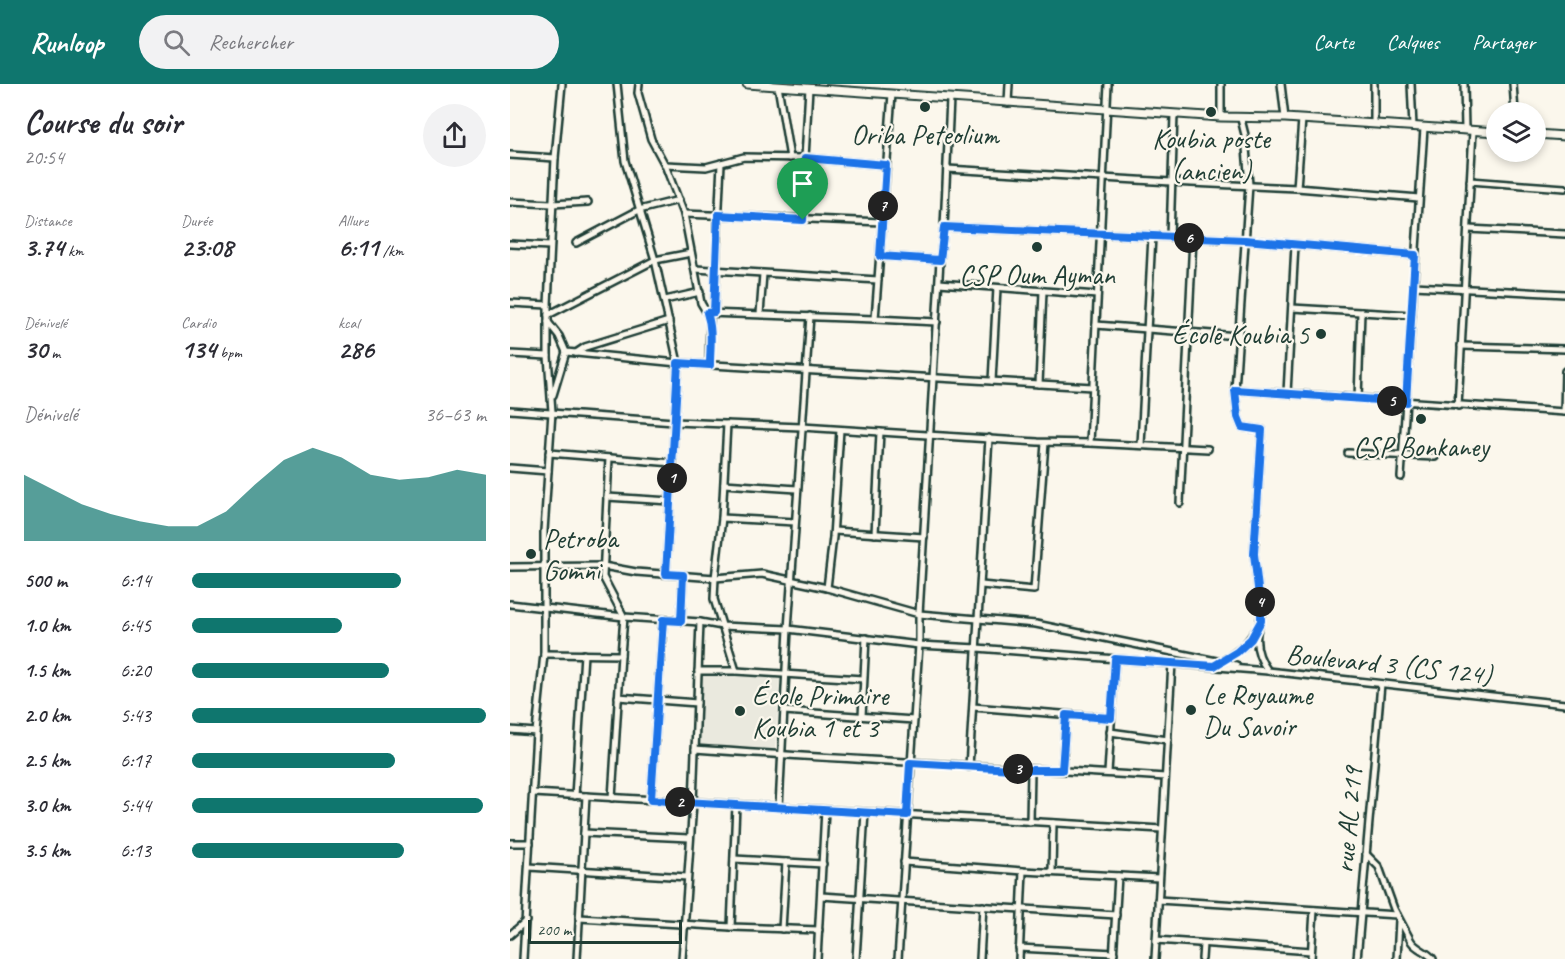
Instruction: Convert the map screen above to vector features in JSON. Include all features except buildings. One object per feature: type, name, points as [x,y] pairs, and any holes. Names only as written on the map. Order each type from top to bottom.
[{"type":"main road","points":[[747,84],[809,88],[841,87],[950,99],[1241,119],[1286,118],[1486,131]]},
{"type":"main road","points":[[1546,135],[1565,136]]},
{"type":"street","points":[[523,959],[536,732],[544,654],[544,566],[552,412],[548,356],[548,305],[552,204],[562,84]]},
{"type":"street","points":[[617,84],[625,161],[655,260],[678,363],[666,574]]},
{"type":"street","points":[[639,84],[638,93],[651,139],[665,165],[684,214],[702,303],[710,312],[936,322]]},
{"type":"street","points":[[1008,103],[1009,84]]},
{"type":"street","points":[[1090,443],[1108,84]]},
{"type":"street","points":[[1221,84],[1221,117]]},
{"type":"street","points":[[1281,84],[1286,118]]},
{"type":"street","points":[[1374,84],[1374,124]]},
{"type":"street","points":[[1411,84],[1413,127]]},
{"type":"street","points":[[1464,84],[1465,130]]},
{"type":"street","points":[[1513,84],[1514,102]]},
{"type":"street","points":[[777,86],[790,158]]},
{"type":"street","points":[[803,220],[809,88]]},
{"type":"street","points":[[875,319],[892,94]]},
{"type":"street","points":[[898,959],[919,645],[950,99]]},
{"type":"street","points":[[1170,237],[1174,114]]},
{"type":"street","points":[[1214,666],[1244,646],[1251,639],[1261,621],[1254,554],[1262,430],[1242,427],[1238,417],[1235,390],[1249,185],[1245,135],[1241,119]]},
{"type":"street","points":[[1297,188],[1302,119]]},
{"type":"street","points":[[1401,477],[1424,128]]},
{"type":"street","points":[[1458,406],[1473,130]]},
{"type":"street","points":[[510,155],[555,158]]},
{"type":"street","points":[[665,165],[706,167],[744,157],[805,158],[886,165]]},
{"type":"street","points":[[710,365],[710,312],[715,270],[720,163]]},
{"type":"street","points":[[947,169],[1249,185],[1419,198]]},
{"type":"street","points":[[1470,181],[1565,188]]},
{"type":"street","points":[[576,243],[639,210],[679,200]]},
{"type":"street","points":[[510,202],[552,204],[588,202]]},
{"type":"street","points":[[684,214],[882,222]]},
{"type":"street","points":[[944,227],[1245,240],[1415,255]]},
{"type":"street","points":[[1468,229],[1565,234]]},
{"type":"street","points":[[1141,445],[1152,236]]},
{"type":"street","points":[[1180,502],[1193,238]]},
{"type":"street","points":[[510,244],[550,246]]},
{"type":"street","points":[[1287,393],[1295,245]]},
{"type":"street","points":[[548,319],[655,260],[691,253]]},
{"type":"street","points":[[880,256],[940,260]]},
{"type":"street","points":[[695,269],[878,280]]},
{"type":"street","points":[[760,314],[763,274]]},
{"type":"street","points":[[939,283],[1097,295]]},
{"type":"street","points":[[1414,286],[1565,294]]},
{"type":"street","points":[[992,381],[997,288]]},
{"type":"street","points":[[1039,384],[1043,291]]},
{"type":"street","points":[[665,300],[700,292]]},
{"type":"street","points":[[510,303],[548,305]]},
{"type":"street","points":[[1292,308],[1412,315]]},
{"type":"street","points":[[1358,398],[1361,312]]},
{"type":"street","points":[[779,807],[788,629],[810,316]]},
{"type":"street","points":[[548,319],[566,352],[551,399]]},
{"type":"street","points":[[576,353],[585,347],[669,321]]},
{"type":"street","points":[[1096,325],[1238,336]]},
{"type":"street","points":[[1461,346],[1565,349]]},
{"type":"street","points":[[566,352],[678,363],[1093,387]]},
{"type":"street","points":[[510,354],[548,356]]},
{"type":"street","points":[[1235,390],[1564,412],[1565,371]]},
{"type":"street","points":[[510,410],[675,422],[1208,449]]},
{"type":"street","points":[[727,424],[723,518],[714,599],[736,671]]},
{"type":"street","points":[[827,588],[834,531],[840,430]]},
{"type":"street","points":[[875,534],[880,432]]},
{"type":"street","points":[[969,766],[989,438]]},
{"type":"street","points":[[981,585],[1034,590],[1045,442]]},
{"type":"street","points":[[549,453],[673,463]]},
{"type":"street","points":[[1348,453],[1435,457]]},
{"type":"street","points":[[609,458],[603,577],[624,617],[612,798]]},
{"type":"street","points":[[510,468],[548,471]]},
{"type":"street","points":[[724,484],[797,489]]},
{"type":"street","points":[[607,497],[670,501]]},
{"type":"street","points":[[723,518],[795,522]]},
{"type":"street","points":[[834,531],[924,537]]},
{"type":"street","points":[[510,567],[603,566],[636,572],[715,578],[762,574],[827,588],[919,614],[1035,624],[1258,670]]},
{"type":"street","points":[[681,621],[683,575]]},
{"type":"street","name":"Boulevard 3 (CS 124)","points":[[510,604],[722,626],[788,629],[919,645],[1258,670],[1565,704]]},
{"type":"street","points":[[651,800],[663,620]]},
{"type":"street","points":[[682,959],[693,802],[700,622]]},
{"type":"street","points":[[1258,626],[1256,642],[1258,653],[1268,671]]},
{"type":"street","points":[[862,716],[866,638]]},
{"type":"street","points":[[544,654],[621,655]]},
{"type":"street","points":[[575,796],[584,654]]},
{"type":"street","points":[[1108,773],[1115,659]]},
{"type":"street","points":[[1155,959],[1172,663]]},
{"type":"street","points":[[698,670],[863,680]]},
{"type":"street","name":"rue AL 219","points":[[1358,959],[1381,684]]},
{"type":"street","points":[[618,697],[697,703]]},
{"type":"street","points":[[973,707],[1111,718]]},
{"type":"street","points":[[784,711],[914,720]]},
{"type":"street","points":[[1062,770],[1066,715]]},
{"type":"street","points":[[510,730],[536,732]]},
{"type":"street","points":[[1110,732],[1168,740]]},
{"type":"street","points":[[695,749],[1166,777]]},
{"type":"street","points":[[1030,822],[1031,770]]},
{"type":"street","points":[[533,794],[1162,830]]},
{"type":"street","points":[[576,959],[586,796]]},
{"type":"street","points":[[731,927],[736,805]]},
{"type":"street","points":[[817,959],[825,810]]},
{"type":"street","points":[[856,959],[865,812]]},
{"type":"street","points":[[1052,872],[1053,823]]},
{"type":"street","points":[[584,833],[689,838]]},
{"type":"street","points":[[510,843],[530,843]]},
{"type":"street","points":[[1366,854],[1379,867],[1398,917],[1414,945],[1433,959]]},
{"type":"street","points":[[734,859],[823,864]]},
{"type":"street","points":[[782,928],[786,862]]},
{"type":"street","points":[[903,862],[1159,878]]},
{"type":"street","points":[[529,867],[687,876]]},
{"type":"street","points":[[1019,959],[1023,871]]},
{"type":"street","points":[[1019,948],[1113,956],[1118,876]]},
{"type":"street","points":[[821,896],[1116,915]]},
{"type":"street","points":[[1158,900],[1398,917]]},
{"type":"street","points":[[980,959],[983,906]]},
{"type":"street","points":[[1311,959],[1314,910]]},
{"type":"street","points":[[1397,959],[1398,917]]},
{"type":"street","points":[[579,918],[819,930]]},
{"type":"street","points":[[510,935],[525,921]]},
{"type":"street","points":[[1156,940],[1311,951]]},
{"type":"street","points":[[1202,959],[1203,944]]},
{"type":"shaded area","points":[[703,672],[780,677],[775,750],[698,745]]},
{"type":"place","name":"Oriba Peteolium","points":[[925,107]]},
{"type":"place","name":"Koubia poste (ancien)","points":[[1211,112]]},
{"type":"place","name":"CSP Oum Ayman","points":[[1037,247]]},
{"type":"place","name":"École Koubia 5","points":[[1321,334]]},
{"type":"place","name":"CSP Bonkaney","points":[[1421,419]]},
{"type":"place","name":"Petroba Gomni","points":[[531,554]]},
{"type":"place","name":"Le Royaume Du Savoir","points":[[1191,710]]},
{"type":"place","name":"École Primaire Koubia 1 et 3","points":[[740,711]]},
{"type":"route","points":[[805,158],[886,165],[880,256],[940,260],[944,227],[1245,240],[1415,255],[1406,402],[1235,390],[1238,417],[1242,427],[1262,430],[1254,554],[1261,621],[1251,639],[1244,646],[1214,666],[1115,659],[1111,718],[1066,715],[1062,770],[910,763],[907,815],[651,800],[663,620],[681,621],[683,575],[666,574],[678,363],[710,365],[711,334],[707,313],[714,312],[718,215],[803,220],[805,158]]}]
